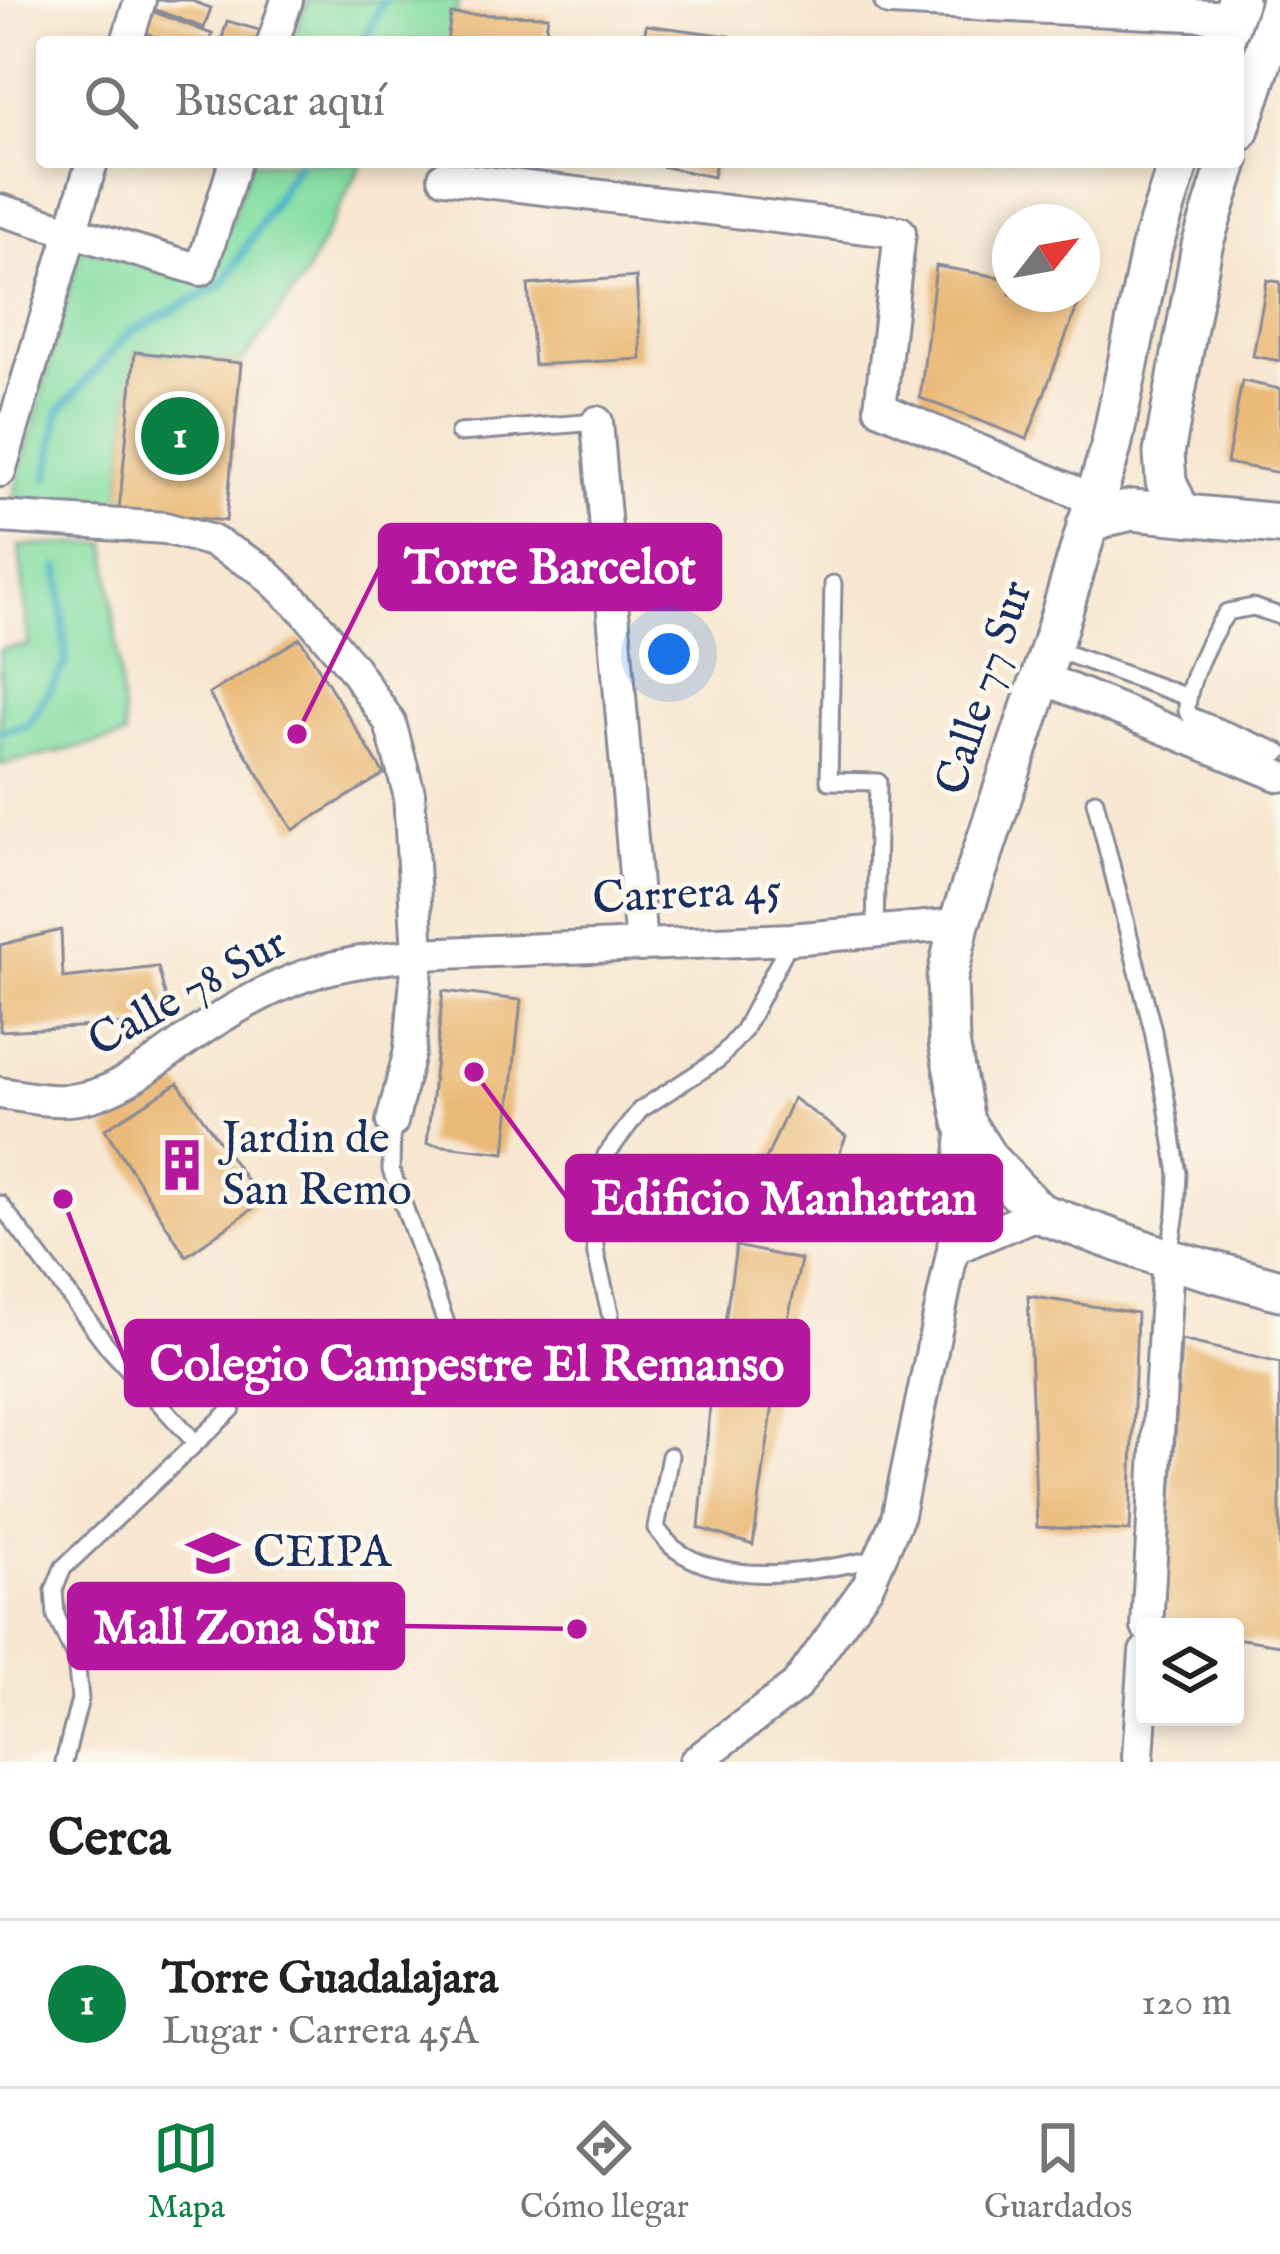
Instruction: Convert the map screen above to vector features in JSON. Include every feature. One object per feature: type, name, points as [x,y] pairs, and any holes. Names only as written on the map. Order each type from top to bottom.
[{"type":"street","points":[[130,36],[140,0]]},
{"type":"street","points":[[275,36],[287,0]]},
{"type":"street","points":[[892,0],[1048,4],[1231,20]]},
{"type":"street","points":[[1244,113],[1280,5]]},
{"type":"street","points":[[0,471],[90,168]]},
{"type":"street","points":[[0,210],[201,270],[233,168]]},
{"type":"street","name":"Calle 77 Sur","points":[[695,1762],[796,1686],[868,1585],[897,1519],[953,1249],[964,1122],[949,1042],[947,980],[959,924],[1111,447],[1152,247],[1177,168]]},
{"type":"street","points":[[1180,513],[1166,481],[1164,453],[1202,246],[1226,168]]},
{"type":"street","points":[[444,177],[900,232],[880,408],[1090,513],[1132,510],[1280,524]]},
{"type":"street","points":[[597,422],[641,946]]},
{"type":"street","points":[[1111,447],[1134,471],[1144,472],[1164,453]]},
{"type":"street","points":[[0,518],[165,528],[212,542],[261,569],[306,612],[353,668],[389,723],[403,766],[411,818],[418,954],[410,1050],[392,1122]]},
{"type":"street","points":[[1045,662],[1280,776]]},
{"type":"street","name":"Carrera 45","points":[[418,954],[791,939],[959,924]]},
{"type":"street","name":"Calle 78 Sur","points":[[0,1094],[54,1100],[107,1092],[214,1022],[278,987],[324,969],[418,954]]},
{"type":"street","points":[[964,1122],[988,1160],[1039,1214],[1168,1259],[1280,1290]]},
{"type":"street","points":[[953,1249],[1039,1214]]},
{"type":"street","points":[[1148,1618],[1168,1259]]},
{"type":"street","points":[[1138,1756],[1140,1726]]},
{"type":"lane","points":[[459,433],[597,422]]},
{"type":"lane","points":[[833,584],[829,781],[878,782],[874,932]]},
{"type":"lane","points":[[1280,616],[1253,607],[1227,612],[1187,697],[1191,716],[1280,752]]},
{"type":"lane","points":[[1045,662],[1187,697]]},
{"type":"lane","points":[[1095,801],[1154,1031],[1178,1174],[1168,1259]]},
{"type":"lane","points":[[610,1313],[591,1209],[606,1155],[640,1110],[719,1059],[743,1031],[791,939]]},
{"type":"lane","points":[[392,1122],[391,1170],[460,1362]]},
{"type":"lane","points":[[0,1204],[109,1348],[196,1443]]},
{"type":"lane","points":[[64,1762],[80,1699],[76,1659],[56,1616],[54,1590],[63,1568],[232,1409]]},
{"type":"lane","points":[[670,1456],[656,1528],[673,1548],[707,1567],[771,1574],[879,1558]]},
{"type":"green space","points":[[307,0],[459,0],[451,36],[295,36]]},
{"type":"green space","points":[[249,168],[360,168],[301,283],[241,363],[135,352],[119,510],[13,498],[81,248],[209,281]]},
{"type":"green space","points":[[107,543],[125,737],[0,765],[0,649],[29,646],[19,546]]},
{"type":"building","points":[[157,0],[189,0],[211,8],[204,28],[153,9]]},
{"type":"building","points":[[152,11],[212,34],[151,36],[145,32]]},
{"type":"building","points":[[451,14],[548,16],[545,36],[448,36]]},
{"type":"building","points":[[227,21],[270,33],[269,36],[223,36]]},
{"type":"building","points":[[646,25],[729,36],[645,36]]},
{"type":"building","points":[[669,168],[715,168],[713,177]]},
{"type":"building","points":[[936,266],[992,276],[992,312],[1075,312],[1027,439],[920,398]]},
{"type":"building","points":[[636,277],[641,359],[534,365],[528,285]]},
{"type":"building","points":[[1267,280],[1280,282],[1280,361],[1253,356]]},
{"type":"building","points":[[135,352],[241,363],[226,521],[119,510]]},
{"type":"building","points":[[1242,381],[1280,389],[1280,473],[1227,463]]},
{"type":"building","points":[[300,638],[384,774],[293,830],[209,694]]},
{"type":"building","points":[[61,930],[63,978],[158,967],[172,1022],[0,1031],[0,945]]},
{"type":"building","points":[[443,991],[521,1000],[505,1153],[427,1144]]},
{"type":"building","name":"Jardin de San Remo","points":[[178,1083],[262,1202],[186,1256],[105,1129]]},
{"type":"building","points":[[793,1098],[846,1136],[812,1226],[750,1196]]},
{"type":"building","points":[[736,1246],[801,1260],[779,1359],[722,1343]]},
{"type":"building","points":[[1028,1296],[1137,1313],[1130,1531],[1037,1527]]},
{"type":"building","points":[[1181,1340],[1280,1363],[1280,1645],[1244,1639],[1244,1618],[1164,1618]]},
{"type":"building","points":[[713,1374],[775,1390],[753,1545],[699,1528]]},
{"type":"waterway","points":[[366,36],[384,0]]},
{"type":"waterway","points":[[48,477],[59,411],[129,333],[223,284],[295,168]]},
{"type":"waterway","points":[[0,732],[28,725],[66,663],[59,568]]},
{"type":"place","name":"Torre Guadalajara","points":[[180,436]]},
{"type":"place","name":"Torre Barcelot","points":[[297,734]]},
{"type":"place","name":"Edificio Manhattan","points":[[474,1072]]},
{"type":"place","name":"Jardin de San Remo","points":[[182,1165]]},
{"type":"place","name":"Colegio Campestre El Remanso","points":[[63,1199]]},
{"type":"place","name":"CEIPA","points":[[213,1553]]},
{"type":"place","name":"Mall Zona Sur","points":[[577,1629]]}]
